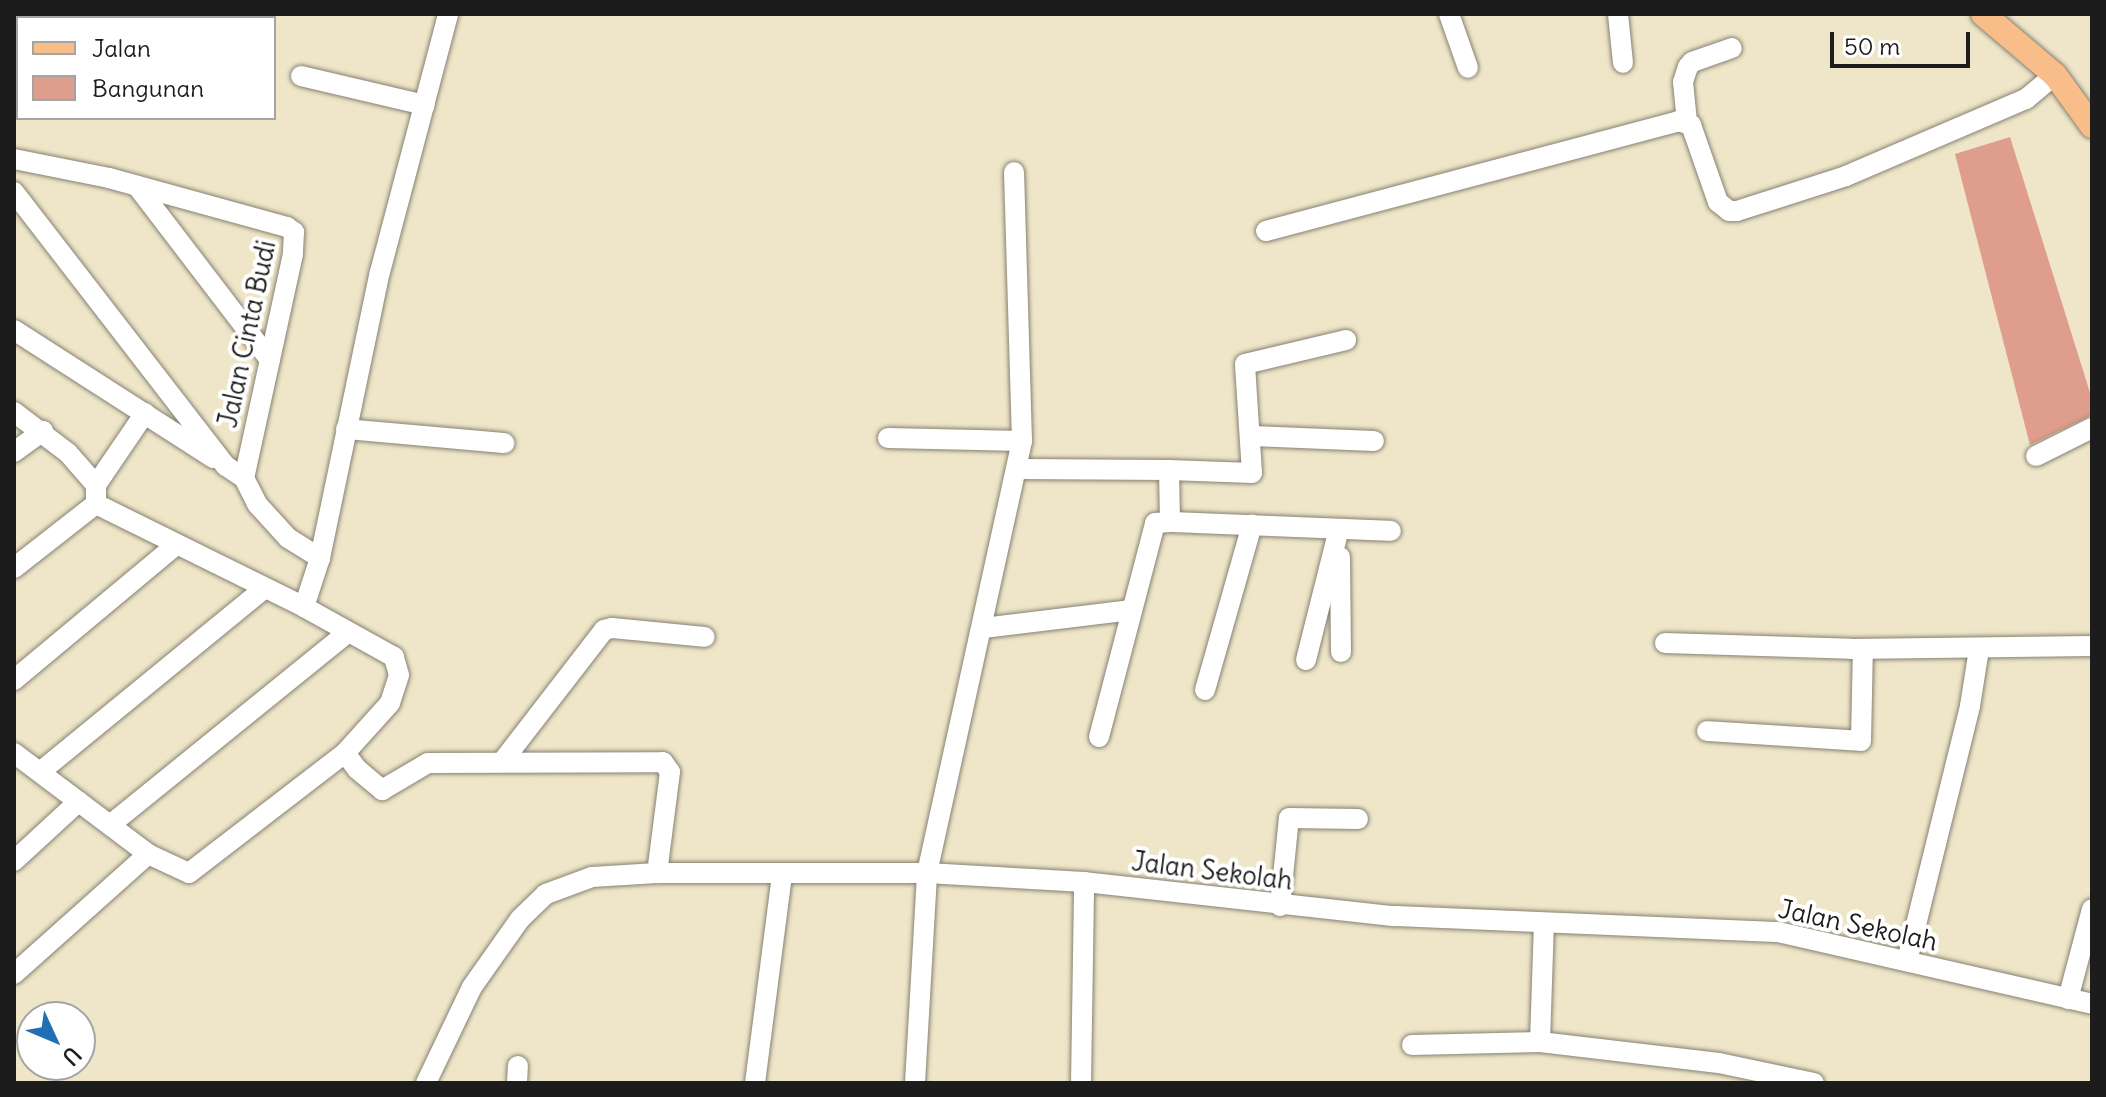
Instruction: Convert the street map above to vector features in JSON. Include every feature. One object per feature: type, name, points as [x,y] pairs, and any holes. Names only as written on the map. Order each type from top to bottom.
[{"type":"main road","points":[[1983,14],[2055,75],[2092,126]]},
{"type":"street","points":[[304,607],[320,558],[380,272],[448,14]]},
{"type":"street","points":[[1449,14],[1468,68]]},
{"type":"street","points":[[1618,14],[1623,63]]},
{"type":"street","points":[[1732,48],[1692,62],[1683,82],[1687,122],[1718,202],[1729,211],[1846,176],[2012,105],[2039,90],[2055,75]]},
{"type":"street","points":[[301,76],[425,105]]},
{"type":"street","points":[[1266,231],[1658,126],[1687,122]]},
{"type":"street","name":"Jalan Cinta Budi","points":[[14,159],[137,186],[287,227],[294,232],[295,245],[244,478]]},
{"type":"street","points":[[915,1083],[927,873],[1022,441],[1014,172]]},
{"type":"street","points":[[137,186],[270,360]]},
{"type":"street","points":[[14,192],[226,466]]},
{"type":"street","points":[[14,330],[244,478],[257,504],[288,538],[320,558]]},
{"type":"street","points":[[1018,469],[1252,473],[1245,364],[1346,340]]},
{"type":"street","points":[[14,412],[43,431],[96,494],[176,545],[262,590],[304,607],[394,657],[399,675],[384,714],[345,753],[195,871],[181,872],[148,854],[14,753]]},
{"type":"street","points":[[14,568],[96,494],[145,413]]},
{"type":"street","points":[[2036,456],[2092,428]]},
{"type":"street","points":[[346,429],[504,443]]},
{"type":"street","points":[[14,452],[43,431]]},
{"type":"street","points":[[1252,436],[1374,441]]},
{"type":"street","points":[[888,438],[1022,441]]},
{"type":"street","points":[[1169,470],[1170,522]]},
{"type":"street","points":[[1099,737],[1155,523],[1391,531]]},
{"type":"street","points":[[1205,690],[1252,525]]},
{"type":"street","points":[[1339,529],[1341,652]]},
{"type":"street","points":[[1306,660],[1339,529]]},
{"type":"street","points":[[14,680],[176,545]]},
{"type":"street","points":[[40,772],[262,590]]},
{"type":"street","points":[[983,628],[1132,610]]},
{"type":"street","points":[[502,762],[604,630],[612,628],[705,637]]},
{"type":"street","points":[[110,825],[348,632]]},
{"type":"street","points":[[1665,643],[1863,649],[2092,646]]},
{"type":"street","points":[[1707,731],[1861,741],[1863,649]]},
{"type":"street","points":[[1907,961],[1931,874],[1979,649]]},
{"type":"street","points":[[345,753],[357,769],[382,790],[428,763],[666,764],[670,772],[657,873]]},
{"type":"street","points":[[14,861],[79,801]]},
{"type":"street","points":[[1280,906],[1289,818],[1358,819]]},
{"type":"street","points":[[14,974],[148,854]]},
{"type":"street","name":"Jalan Sekolah","points":[[426,1083],[472,987],[520,919],[546,894],[592,877],[657,873],[927,873],[1084,882],[1280,906],[1544,924],[1778,932],[2092,1004]]},
{"type":"street","points":[[755,1083],[782,875]]},
{"type":"street","points":[[1081,1083],[1084,882]]},
{"type":"street","points":[[2068,999],[2092,909]]},
{"type":"street","points":[[1540,1042],[1544,924]]},
{"type":"street","points":[[1412,1045],[1540,1042],[1719,1063],[1814,1083]]},
{"type":"building","points":[[2010,137],[2092,399],[2092,415],[2030,445],[1955,154]]}]
